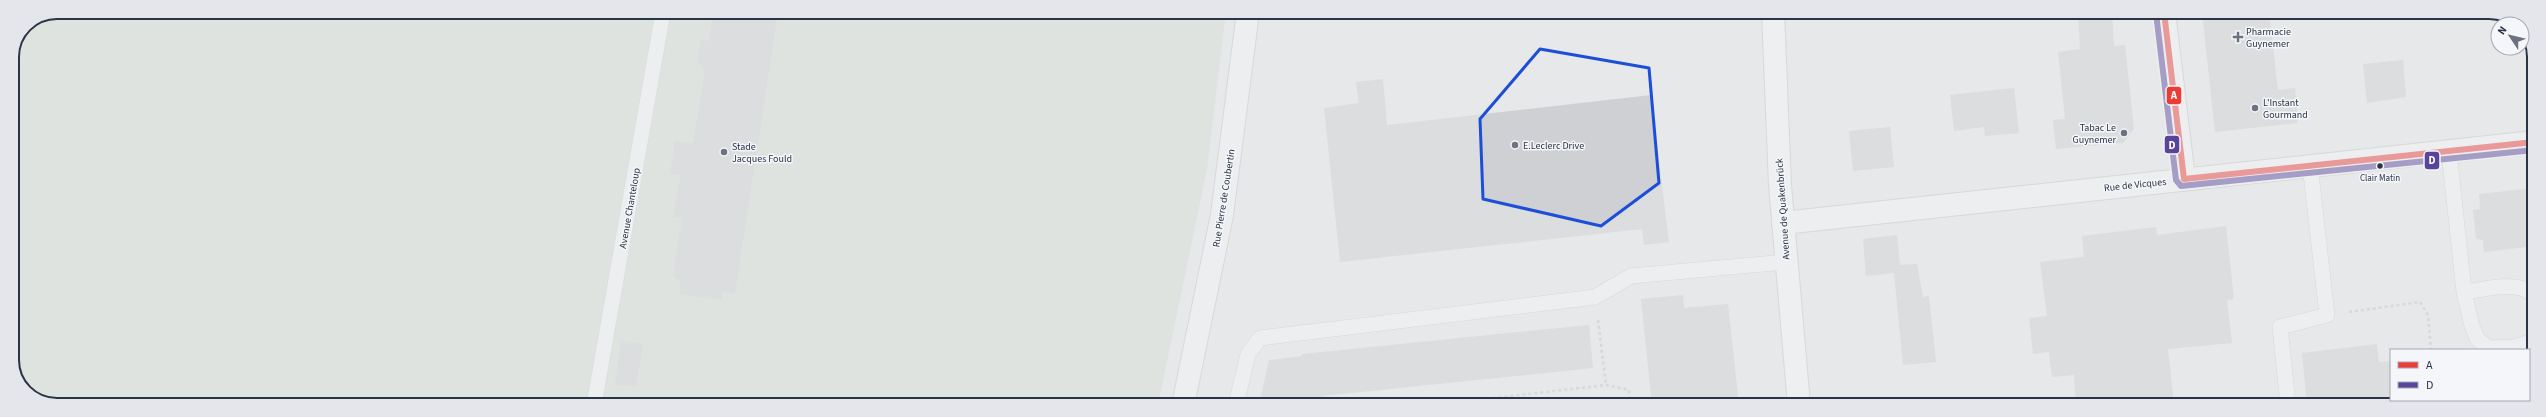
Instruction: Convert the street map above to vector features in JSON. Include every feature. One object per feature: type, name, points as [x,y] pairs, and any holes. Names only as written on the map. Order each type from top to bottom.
[{"type":"main road","name":"Avenue de Quakenbrück","points":[[1773,19],[1780,185],[1798,398]]},
{"type":"street","name":"Rue Pierre de Coubertin","points":[[1184,398],[1222,215],[1247,19]]},
{"type":"street","points":[[2165,19],[2184,179]]},
{"type":"street","name":"Rue de Vicques","points":[[1783,223],[2527,143]]},
{"type":"lane","name":"Avenue Chanteloup","points":[[595,398],[662,19]]},
{"type":"lane","points":[[2449,151],[2464,292],[2472,326],[2478,340],[2489,348],[2514,347],[2527,343]]},
{"type":"lane","points":[[2287,398],[2280,327],[2327,315],[2310,165]]},
{"type":"lane","points":[[1238,398],[1248,354],[1260,338],[1595,297],[1631,276],[1786,262]]},
{"type":"lane","points":[[2464,292],[2513,286],[2527,289]]},
{"type":"path","points":[[1595,297],[1606,385]]},
{"type":"path","points":[[2327,315],[2420,302],[2428,315],[2431,349]]},
{"type":"path","points":[[1494,398],[1606,385],[1629,390],[1630,398]]},
{"type":"highlighted area","points":[[1540,49],[1649,68],[1659,183],[1601,226],[1483,199],[1480,119]]},
{"type":"shaded area","points":[[1225,19],[1207,169],[1159,398],[52,398],[40,394],[30,387],[22,375],[19,363],[19,57],[22,42],[30,30],[42,22],[50,20]]},
{"type":"building","points":[[712,19],[777,19],[735,293],[723,292],[721,300],[679,294],[681,283],[673,276],[682,218],[673,217],[681,175],[670,173],[675,141],[693,143],[705,71],[697,61],[701,40],[709,41]]},
{"type":"building","points":[[2078,19],[2112,19],[2114,46],[2125,45],[2134,129],[2123,143],[2056,149],[2053,120],[2065,119],[2058,52],[2080,49]]},
{"type":"building","points":[[2203,19],[2270,19],[2278,90],[2295,88],[2298,123],[2215,132]]},
{"type":"building","points":[[2403,60],[2406,97],[2367,103],[2363,64]]},
{"type":"building","points":[[1383,79],[1387,125],[1651,95],[1669,242],[1644,245],[1642,229],[1340,262],[1324,108],[1359,103],[1356,82]]},
{"type":"building","points":[[2014,88],[2019,133],[1985,136],[1984,127],[1954,131],[1950,95]]},
{"type":"building","points":[[1890,127],[1894,167],[1853,171],[1849,131]]},
{"type":"building","points":[[2527,189],[2527,247],[2484,252],[2483,240],[2476,239],[2473,210],[2480,209],[2479,194]]},
{"type":"building","points":[[2226,226],[2234,299],[2227,300],[2232,343],[2168,349],[2173,398],[2076,398],[2074,375],[2052,377],[2049,352],[2033,354],[2029,318],[2047,316],[2040,262],[2084,257],[2082,236],[2156,227],[2157,235]]},
{"type":"building","points":[[1897,235],[1900,265],[1917,264],[1923,297],[1929,296],[1936,362],[1903,365],[1894,273],[1866,276],[1863,239]]},
{"type":"building","points":[[1683,295],[1684,308],[1728,304],[1738,398],[1651,398],[1641,299]]},
{"type":"building","points":[[1589,325],[1593,368],[1322,396],[1322,398],[1261,398],[1269,360],[1302,356],[1302,354]]},
{"type":"building","points":[[621,341],[643,344],[636,387],[615,384]]},
{"type":"building","points":[[2377,344],[2379,362],[2390,361],[2390,398],[2306,398],[2302,353]]},
{"type":"transit line","name":"D","points":[[2157,19],[2176,180],[2181,186],[2527,151]]},
{"type":"transit line","name":"A","points":[[2165,19],[2184,179]]},
{"type":"transit line","name":"A","points":[[2184,179],[2527,143]]},
{"type":"place","name":"Pharmacie Guynemer","points":[[2238,37]]},
{"type":"place","name":"L'Instant Gourmand","points":[[2255,108]]},
{"type":"place","name":"Tabac Le Guynemer","points":[[2124,133]]},
{"type":"place","name":"E.Leclerc Drive","points":[[1515,145]]},
{"type":"place","name":"Stade Jacques Fould","points":[[724,152]]},
{"type":"place","name":"Clair Matin","points":[[2380,166]]}]
